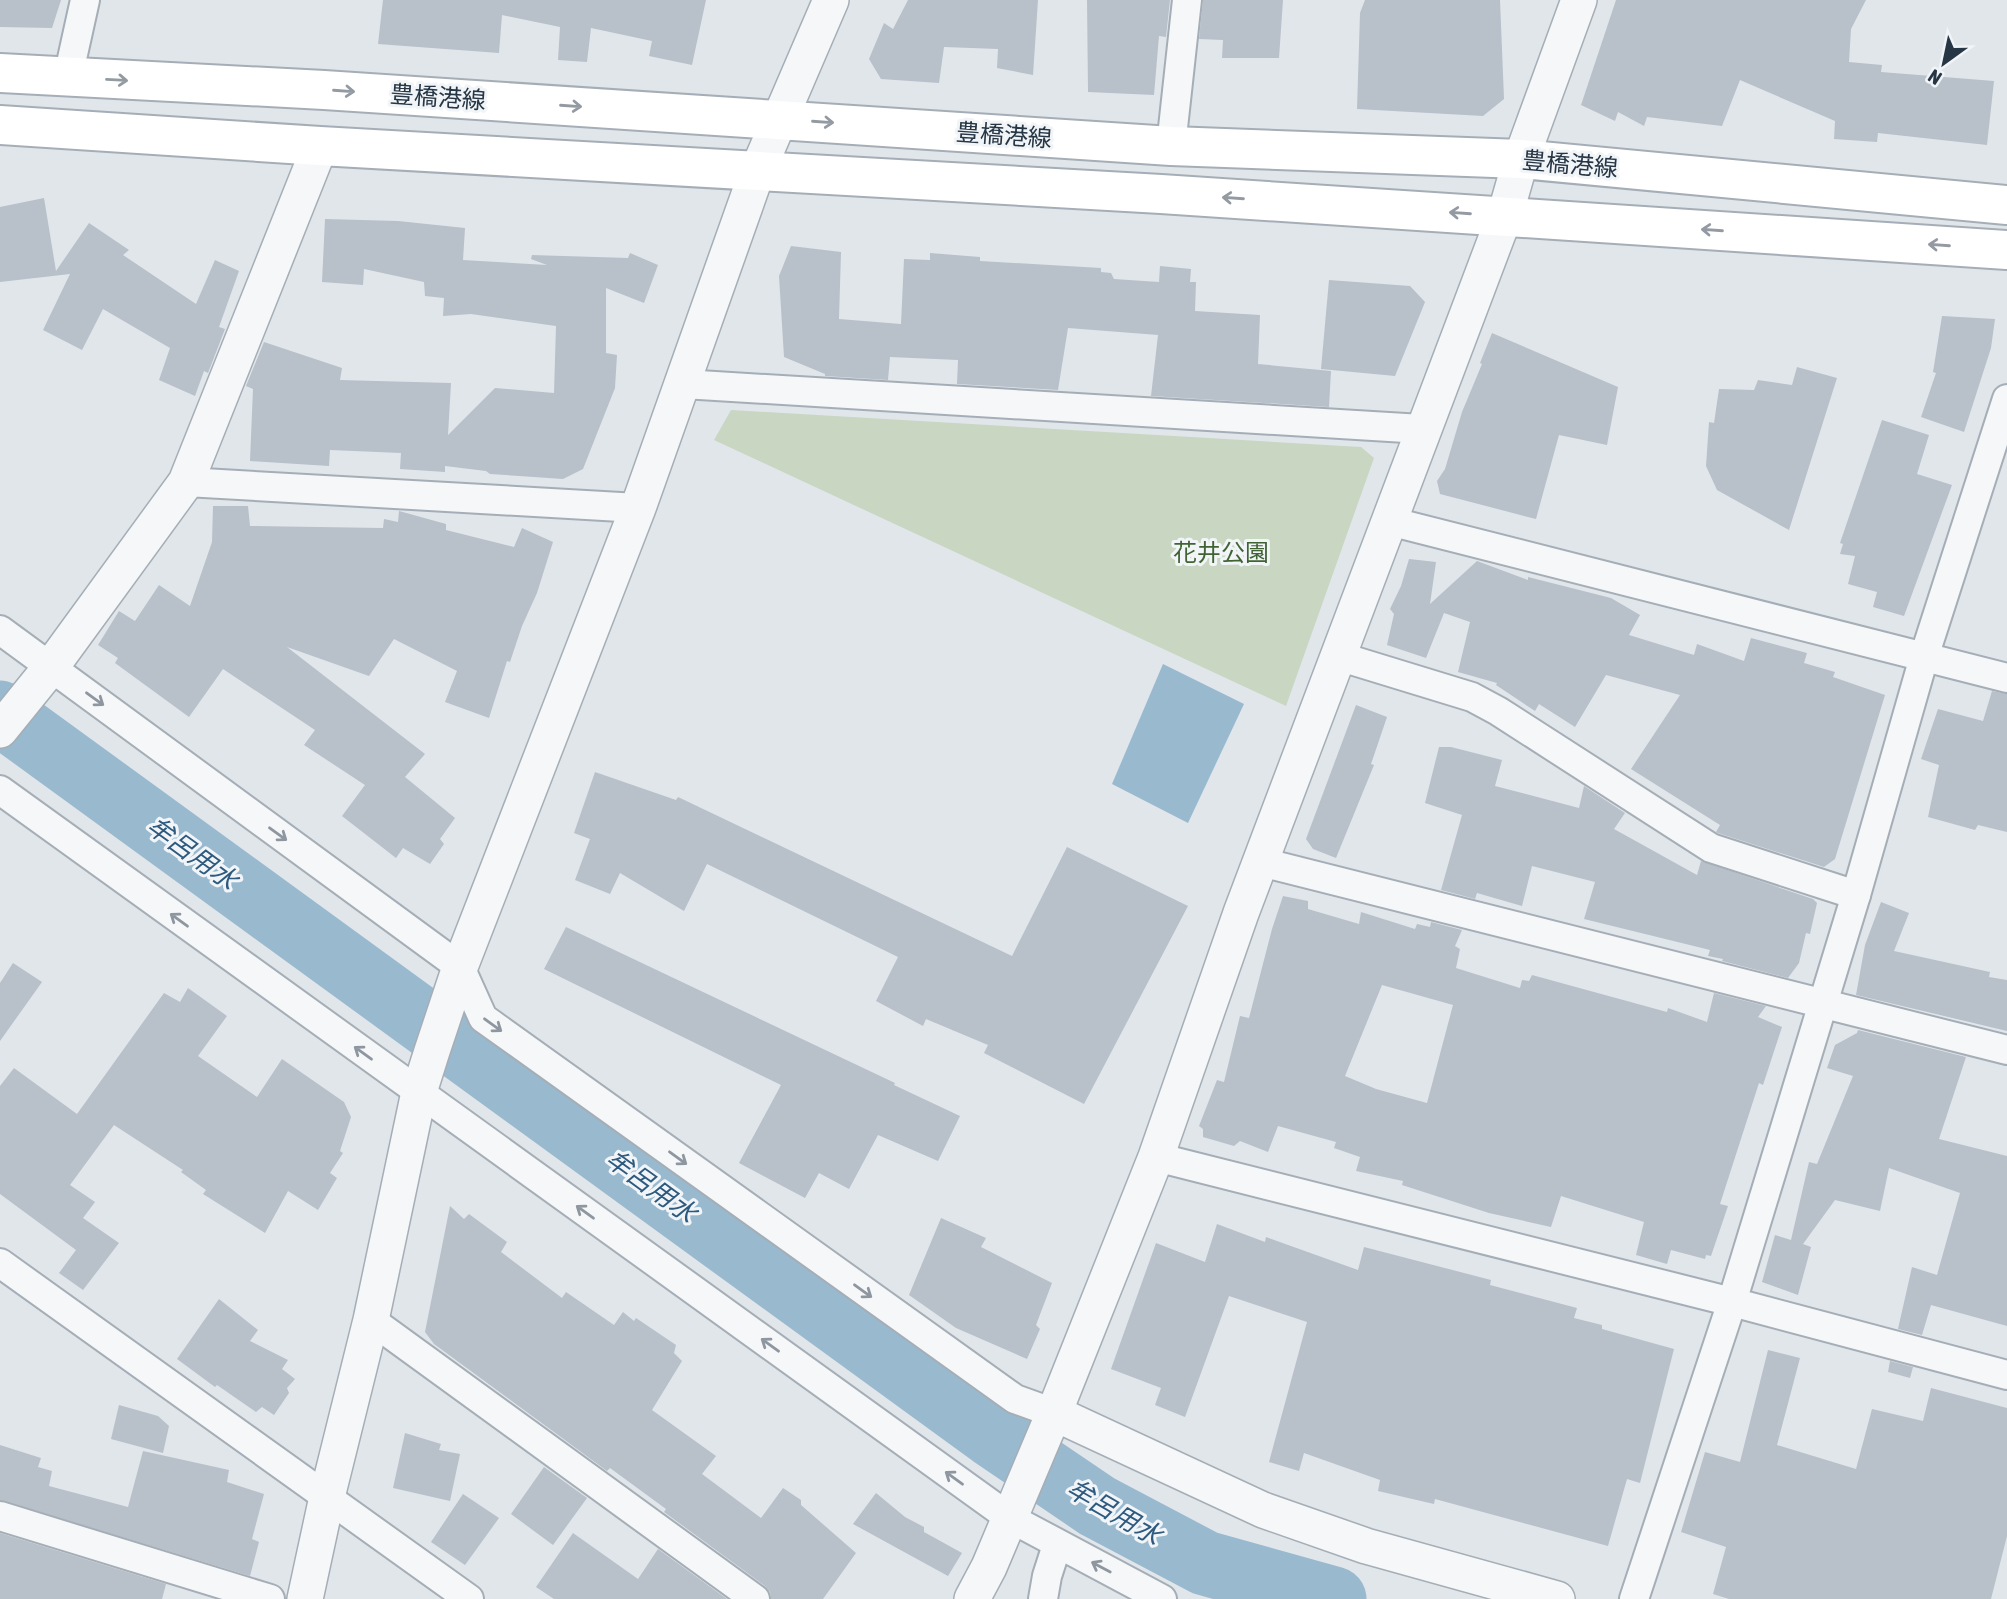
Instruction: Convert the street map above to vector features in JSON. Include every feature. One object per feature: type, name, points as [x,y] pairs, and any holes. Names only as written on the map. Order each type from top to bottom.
[{"type":"main road","name":"豊橋港線","points":[[0,73],[324,90],[1171,146],[1521,159],[2007,205]]},
{"type":"main road","name":"豊橋港線","points":[[0,125],[1505,215],[2007,250]]},
{"type":"street","points":[[68,77],[85,0]]},
{"type":"street","points":[[305,1599],[327,1496],[371,1320],[419,1092],[447,1004],[638,508],[757,172],[831,0]]},
{"type":"street","points":[[1171,146],[1187,0]]},
{"type":"street","points":[[972,1599],[1054,1413],[1156,1157],[1261,862],[1422,429],[1505,215],[1521,159],[1579,0]]},
{"type":"street","points":[[0,730],[51,667],[186,482],[320,146]]},
{"type":"street","points":[[683,384],[1422,429]]},
{"type":"street","points":[[1634,1599],[1732,1302],[1856,895],[1924,657],[2007,399]]},
{"type":"street","points":[[186,482],[638,508]]},
{"type":"street","points":[[1390,521],[2007,678]]},
{"type":"street","points":[[0,630],[460,967],[483,1018],[1015,1399],[1054,1413],[1263,1510],[1366,1546],[1557,1599]]},
{"type":"street","points":[[1338,656],[1472,697],[1711,848],[1856,895]]},
{"type":"street","points":[[0,790],[1010,1518],[1162,1599]]},
{"type":"street","points":[[1261,862],[2007,1050]]},
{"type":"street","points":[[1156,1157],[1732,1302],[2007,1375]]},
{"type":"street","points":[[0,1263],[469,1599]]},
{"type":"street","points":[[371,1320],[755,1599]]},
{"type":"street","points":[[0,1516],[270,1599]]},
{"type":"street","points":[[1043,1599],[1057,1545]]},
{"type":"green space","name":"花井公園","points":[[731,410],[1361,447],[1374,458],[1286,706],[714,440]]},
{"type":"water","points":[[1163,664],[1244,704],[1188,823],[1112,784]]},
{"type":"building","points":[[0,0],[61,0],[52,28],[0,27]]},
{"type":"building","points":[[383,0],[706,0],[692,65],[649,56],[652,41],[591,28],[587,62],[558,60],[560,27],[502,15],[499,53],[378,44]]},
{"type":"building","points":[[908,0],[1038,0],[1033,75],[997,68],[998,49],[944,47],[939,83],[881,79],[869,59],[884,23],[893,29]]},
{"type":"building","points":[[1087,0],[1170,0],[1166,37],[1159,36],[1154,95],[1088,92]]},
{"type":"building","points":[[1203,0],[1283,0],[1279,58],[1222,58],[1223,40],[1199,39]]},
{"type":"building","points":[[1365,0],[1500,0],[1504,99],[1483,116],[1357,109],[1360,13]]},
{"type":"building","points":[[1616,0],[1866,0],[1851,29],[1849,62],[1882,65],[1881,72],[1994,81],[1987,145],[1878,133],[1877,142],[1834,139],[1835,121],[1740,80],[1722,126],[1647,117],[1644,126],[1618,112],[1615,121],[1581,105]]},
{"type":"building","points":[[44,198],[56,271],[89,223],[129,250],[123,255],[196,304],[215,260],[239,271],[219,327],[225,329],[208,373],[204,371],[195,396],[159,380],[170,348],[103,309],[82,350],[43,330],[70,274],[0,282],[0,207]]},
{"type":"building","points":[[325,219],[398,221],[465,228],[463,260],[547,265],[531,259],[532,255],[628,258],[630,253],[658,265],[644,303],[606,288],[606,353],[617,355],[615,388],[583,469],[563,479],[490,474],[486,471],[445,466],[445,472],[400,469],[401,453],[330,450],[329,466],[250,461],[253,389],[246,386],[264,342],[342,368],[340,380],[451,383],[448,435],[495,388],[554,393],[556,326],[471,314],[443,316],[444,298],[425,296],[424,282],[364,269],[363,285],[322,282]]},
{"type":"building","points":[[791,246],[841,252],[839,319],[901,324],[904,259],[930,260],[930,253],[980,257],[980,261],[1101,268],[1101,272],[1111,273],[1114,279],[1159,282],[1160,266],[1191,269],[1190,282],[1196,282],[1195,311],[1260,315],[1258,364],[1331,371],[1329,407],[1151,396],[1158,335],[1068,328],[1058,390],[957,384],[958,360],[890,357],[888,380],[825,376],[784,357],[779,276]]},
{"type":"building","points":[[1329,280],[1410,286],[1425,302],[1395,376],[1321,369]]},
{"type":"building","points":[[1942,316],[1995,319],[1991,348],[1964,432],[1921,417],[1936,373],[1933,372]]},
{"type":"building","points":[[1492,333],[1618,387],[1607,445],[1559,435],[1536,519],[1440,494],[1437,481],[1445,469],[1462,412]]},
{"type":"building","points":[[1797,367],[1837,378],[1789,530],[1717,490],[1706,466],[1709,422],[1714,423],[1719,389],[1754,390],[1758,380],[1792,385]]},
{"type":"building","points":[[1882,420],[1929,435],[1917,474],[1952,485],[1904,616],[1873,607],[1877,592],[1848,584],[1855,556],[1840,554],[1843,544],[1840,543]]},
{"type":"building","points":[[213,506],[248,506],[250,526],[383,528],[384,519],[398,522],[399,511],[446,524],[446,530],[514,547],[522,528],[553,542],[537,593],[510,662],[507,661],[489,718],[445,702],[457,671],[394,639],[369,676],[287,647],[425,754],[405,777],[455,818],[440,839],[444,844],[430,864],[403,848],[396,858],[342,816],[365,785],[304,745],[315,730],[223,669],[189,717],[115,663],[118,658],[98,645],[119,611],[135,621],[159,585],[190,606],[212,542]]},
{"type":"building","points":[[1409,559],[1436,562],[1430,604],[1477,561],[1528,580],[1528,577],[1611,598],[1640,615],[1629,635],[1694,655],[1697,644],[1744,661],[1751,638],[1807,653],[1804,663],[1835,672],[1833,677],[1885,695],[1835,859],[1824,867],[1718,833],[1716,832],[1720,825],[1631,769],[1680,695],[1606,675],[1575,727],[1539,704],[1535,711],[1496,685],[1497,683],[1458,672],[1470,622],[1444,613],[1426,658],[1387,645],[1394,614],[1390,609],[1401,586]]},
{"type":"building","points":[[1992,691],[2007,694],[2007,832],[1978,825],[1975,830],[1928,817],[1939,765],[1921,759],[1938,709],[1983,721]]},
{"type":"building","points":[[1356,705],[1387,717],[1371,764],[1374,765],[1336,858],[1313,849],[1306,839]]},
{"type":"building","points":[[1439,747],[1451,747],[1502,760],[1495,786],[1579,808],[1584,786],[1625,813],[1614,829],[1697,875],[1701,861],[1813,899],[1817,903],[1810,934],[1806,933],[1799,963],[1788,978],[1708,956],[1710,950],[1584,919],[1595,882],[1532,866],[1522,906],[1477,893],[1475,899],[1441,890],[1462,815],[1425,803]]},
{"type":"building","points":[[595,772],[676,800],[678,797],[1012,956],[1067,847],[1188,906],[1084,1104],[984,1053],[988,1045],[926,1019],[923,1026],[876,1001],[898,957],[707,864],[684,911],[620,873],[610,894],[575,880],[590,839],[574,833]]},
{"type":"building","points":[[1283,896],[1308,901],[1308,909],[1359,924],[1361,912],[1415,929],[1417,924],[1430,927],[1431,922],[1462,930],[1455,946],[1460,949],[1456,968],[1520,988],[1522,980],[1529,981],[1532,975],[1667,1012],[1668,1008],[1707,1022],[1714,993],[1766,1006],[1758,1017],[1782,1027],[1763,1085],[1759,1083],[1720,1204],[1728,1206],[1711,1256],[1706,1255],[1705,1259],[1671,1250],[1667,1264],[1636,1255],[1644,1222],[1561,1196],[1551,1227],[1489,1213],[1402,1185],[1403,1181],[1356,1171],[1360,1157],[1334,1148],[1336,1142],[1278,1126],[1268,1152],[1240,1141],[1234,1146],[1203,1137],[1203,1129],[1199,1126],[1217,1080],[1224,1082],[1240,1016],[1249,1018]],"holes":[[[1382,985],[1453,1005],[1427,1103],[1376,1089],[1345,1076]]]},
{"type":"building","points":[[1881,902],[1909,913],[1894,951],[1990,972],[1989,977],[2007,980],[2007,1031],[1856,995],[1865,945]]},
{"type":"building","points":[[566,927],[960,1116],[938,1161],[878,1135],[849,1189],[819,1173],[805,1198],[739,1163],[781,1085],[544,969]]},
{"type":"building","points":[[13,963],[42,982],[0,1041],[0,983]]},
{"type":"building","points":[[188,988],[227,1016],[198,1056],[257,1097],[282,1059],[344,1102],[351,1117],[340,1151],[343,1153],[330,1173],[337,1178],[318,1210],[288,1191],[265,1233],[203,1194],[206,1190],[181,1172],[183,1170],[114,1125],[70,1185],[95,1202],[83,1218],[119,1243],[83,1290],[59,1273],[76,1250],[0,1194],[0,1086],[14,1068],[77,1114],[164,993],[180,1002]]},
{"type":"building","points":[[1858,1030],[1966,1057],[1939,1139],[2007,1156],[2007,1326],[1931,1305],[1922,1335],[1898,1329],[1912,1267],[1937,1275],[1960,1193],[1889,1168],[1880,1211],[1835,1200],[1803,1244],[1811,1247],[1798,1295],[1762,1282],[1775,1235],[1791,1240],[1809,1162],[1817,1164],[1853,1076],[1827,1068],[1835,1045]]},
{"type":"building","points":[[450,1206],[464,1219],[469,1214],[507,1242],[501,1252],[562,1298],[566,1292],[614,1325],[623,1312],[676,1345],[674,1353],[682,1361],[652,1410],[716,1456],[702,1474],[761,1518],[783,1488],[801,1500],[801,1505],[856,1553],[823,1599],[771,1599],[765,1586],[664,1512],[666,1509],[610,1468],[607,1471],[434,1344],[425,1332]]},
{"type":"building","points":[[941,1218],[986,1238],[981,1247],[1052,1283],[1036,1325],[1040,1329],[1027,1359],[956,1328],[909,1295]]},
{"type":"building","points":[[1217,1224],[1265,1242],[1266,1237],[1358,1270],[1364,1247],[1491,1280],[1490,1285],[1577,1308],[1574,1318],[1602,1325],[1602,1329],[1674,1349],[1640,1483],[1627,1479],[1608,1546],[1435,1499],[1434,1504],[1378,1491],[1380,1480],[1304,1453],[1299,1471],[1269,1462],[1307,1322],[1229,1296],[1185,1417],[1155,1405],[1161,1388],[1111,1369],[1156,1243],[1205,1262]]},
{"type":"building","points":[[219,1299],[258,1330],[250,1341],[288,1360],[282,1369],[295,1379],[287,1388],[289,1393],[274,1415],[262,1407],[256,1412],[177,1359]]},
{"type":"building","points":[[1768,1350],[1800,1358],[1777,1445],[1856,1469],[1872,1409],[1923,1421],[1931,1388],[2007,1408],[2007,1536],[1991,1599],[1729,1599],[1713,1594],[1726,1547],[1681,1532],[1705,1452],[1740,1462]]},
{"type":"building","points":[[1890,1361],[1913,1367],[1910,1378],[1888,1372]]},
{"type":"building","points":[[119,1405],[158,1416],[169,1426],[163,1453],[111,1439]]},
{"type":"building","points":[[405,1433],[441,1444],[439,1450],[460,1454],[450,1501],[393,1488]]},
{"type":"building","points":[[0,1445],[41,1458],[38,1467],[52,1471],[49,1486],[128,1507],[143,1451],[229,1470],[227,1482],[264,1494],[252,1539],[259,1542],[250,1576],[0,1500]]},
{"type":"building","points":[[544,1467],[587,1498],[553,1545],[511,1514]]},
{"type":"building","points":[[876,1493],[905,1517],[924,1527],[924,1532],[962,1553],[948,1576],[853,1524]]},
{"type":"building","points":[[463,1494],[499,1518],[465,1565],[431,1542]]},
{"type":"building","points":[[0,1533],[166,1584],[162,1599],[0,1599]]},
{"type":"building","points":[[573,1533],[638,1579],[658,1549],[727,1599],[554,1599],[536,1587]]},
{"type":"waterway","name":"牟呂用水","points":[[0,713],[991,1434],[1097,1506],[1205,1563],[1334,1599]]}]
